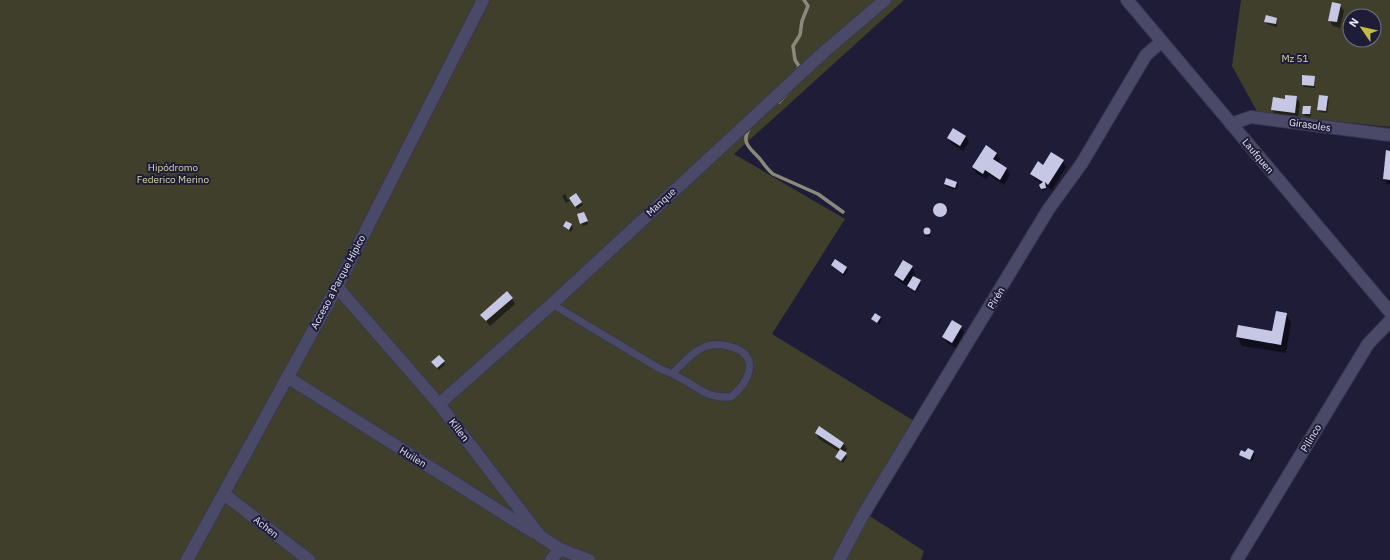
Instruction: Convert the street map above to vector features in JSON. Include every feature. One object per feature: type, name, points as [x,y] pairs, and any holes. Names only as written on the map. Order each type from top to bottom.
[{"type":"street","name":"Acceso a Parque Hípico","points":[[187,560],[336,287],[483,0]]},
{"type":"street","name":"Manque","points":[[439,404],[552,304],[801,73],[885,0]]},
{"type":"street","name":"Laufquen","points":[[1127,0],[1390,312]]},
{"type":"street","name":"Pirén","points":[[839,560],[864,513],[1048,210],[1082,163],[1146,56],[1161,42]]},
{"type":"street","name":"Girasoles","points":[[1231,124],[1251,117],[1390,135]]},
{"type":"street","name":"Killen","points":[[336,287],[439,404],[540,536],[560,548],[588,560]]},
{"type":"street","name":"Pilinco","points":[[1237,560],[1368,344],[1390,321]]},
{"type":"street","name":"Huilen","points":[[287,377],[540,536]]},
{"type":"street","name":"Achen","points":[[224,494],[309,560]]},
{"type":"street","points":[[551,560],[560,548]]},
{"type":"lane","points":[[552,304],[660,369],[673,373],[706,393],[716,396],[731,397],[737,392],[750,370],[750,361],[746,354],[734,347],[708,345],[694,353],[673,373]]},
{"type":"green space","name":"Hipódromo Federico Merino","points":[[0,0],[904,0],[734,154],[845,219],[772,334],[919,424],[865,513],[924,551],[921,560],[0,560]]},
{"type":"green space","name":"Mz 51","points":[[1241,0],[1390,0],[1390,127],[1258,113],[1232,66]]},
{"type":"building","points":[[1332,2],[1341,4],[1337,22],[1328,21]]},
{"type":"building","points":[[1266,15],[1277,18],[1276,24],[1264,22]]},
{"type":"building","points":[[1302,75],[1315,76],[1314,86],[1302,85]]},
{"type":"building","points":[[1285,95],[1297,96],[1295,113],[1271,110],[1273,97],[1285,99]]},
{"type":"building","points":[[1319,95],[1328,96],[1326,111],[1317,110]]},
{"type":"building","points":[[1303,106],[1311,106],[1310,114],[1302,114]]},
{"type":"building","points":[[953,128],[966,136],[960,146],[947,138]]},
{"type":"building","points":[[986,145],[997,153],[993,159],[1007,168],[1000,180],[985,170],[983,174],[972,167]]},
{"type":"building","points":[[1386,150],[1390,151],[1390,180],[1383,179]]},
{"type":"building","points":[[1051,152],[1064,160],[1048,185],[1045,182],[1046,188],[1041,189],[1039,185],[1043,182],[1030,174],[1038,161],[1043,165]]},
{"type":"building","points":[[946,178],[957,182],[955,188],[944,184]]},
{"type":"building","points":[[576,193],[582,202],[575,207],[569,198]]},
{"type":"building","points":[[940,203],[945,205],[947,210],[945,215],[940,217],[935,215],[933,210],[935,205]]},
{"type":"building","points":[[584,212],[588,221],[580,224],[577,214]]},
{"type":"building","points":[[566,221],[572,224],[569,230],[563,226]]},
{"type":"building","points":[[927,227],[930,228],[930,234],[927,235],[924,234],[923,231],[924,228]]},
{"type":"building","points":[[835,259],[847,267],[843,274],[831,265]]},
{"type":"building","points":[[903,260],[913,266],[903,281],[894,275]]},
{"type":"building","points":[[913,276],[921,280],[915,291],[907,286]]},
{"type":"building","points":[[507,291],[513,298],[486,321],[480,315]]},
{"type":"building","points":[[1276,311],[1287,313],[1281,345],[1236,337],[1238,325],[1272,331]]},
{"type":"building","points":[[875,313],[881,317],[877,323],[871,319]]},
{"type":"building","points":[[952,320],[962,326],[952,343],[942,337]]},
{"type":"building","points":[[439,355],[445,361],[437,368],[431,362]]},
{"type":"building","points":[[819,426],[844,443],[840,449],[815,433]]},
{"type":"building","points":[[1248,448],[1254,451],[1250,460],[1239,455],[1241,450],[1245,452]]},
{"type":"building","points":[[840,449],[847,453],[841,461],[835,457]]},
{"type":"waterway","points":[[797,72],[799,66],[795,60],[793,46],[800,35],[802,21],[808,6],[804,0]]},
{"type":"waterway","points":[[779,102],[790,90]]},
{"type":"waterway","points":[[750,127],[747,133],[746,141],[750,148],[773,174],[818,194],[843,212]]}]
